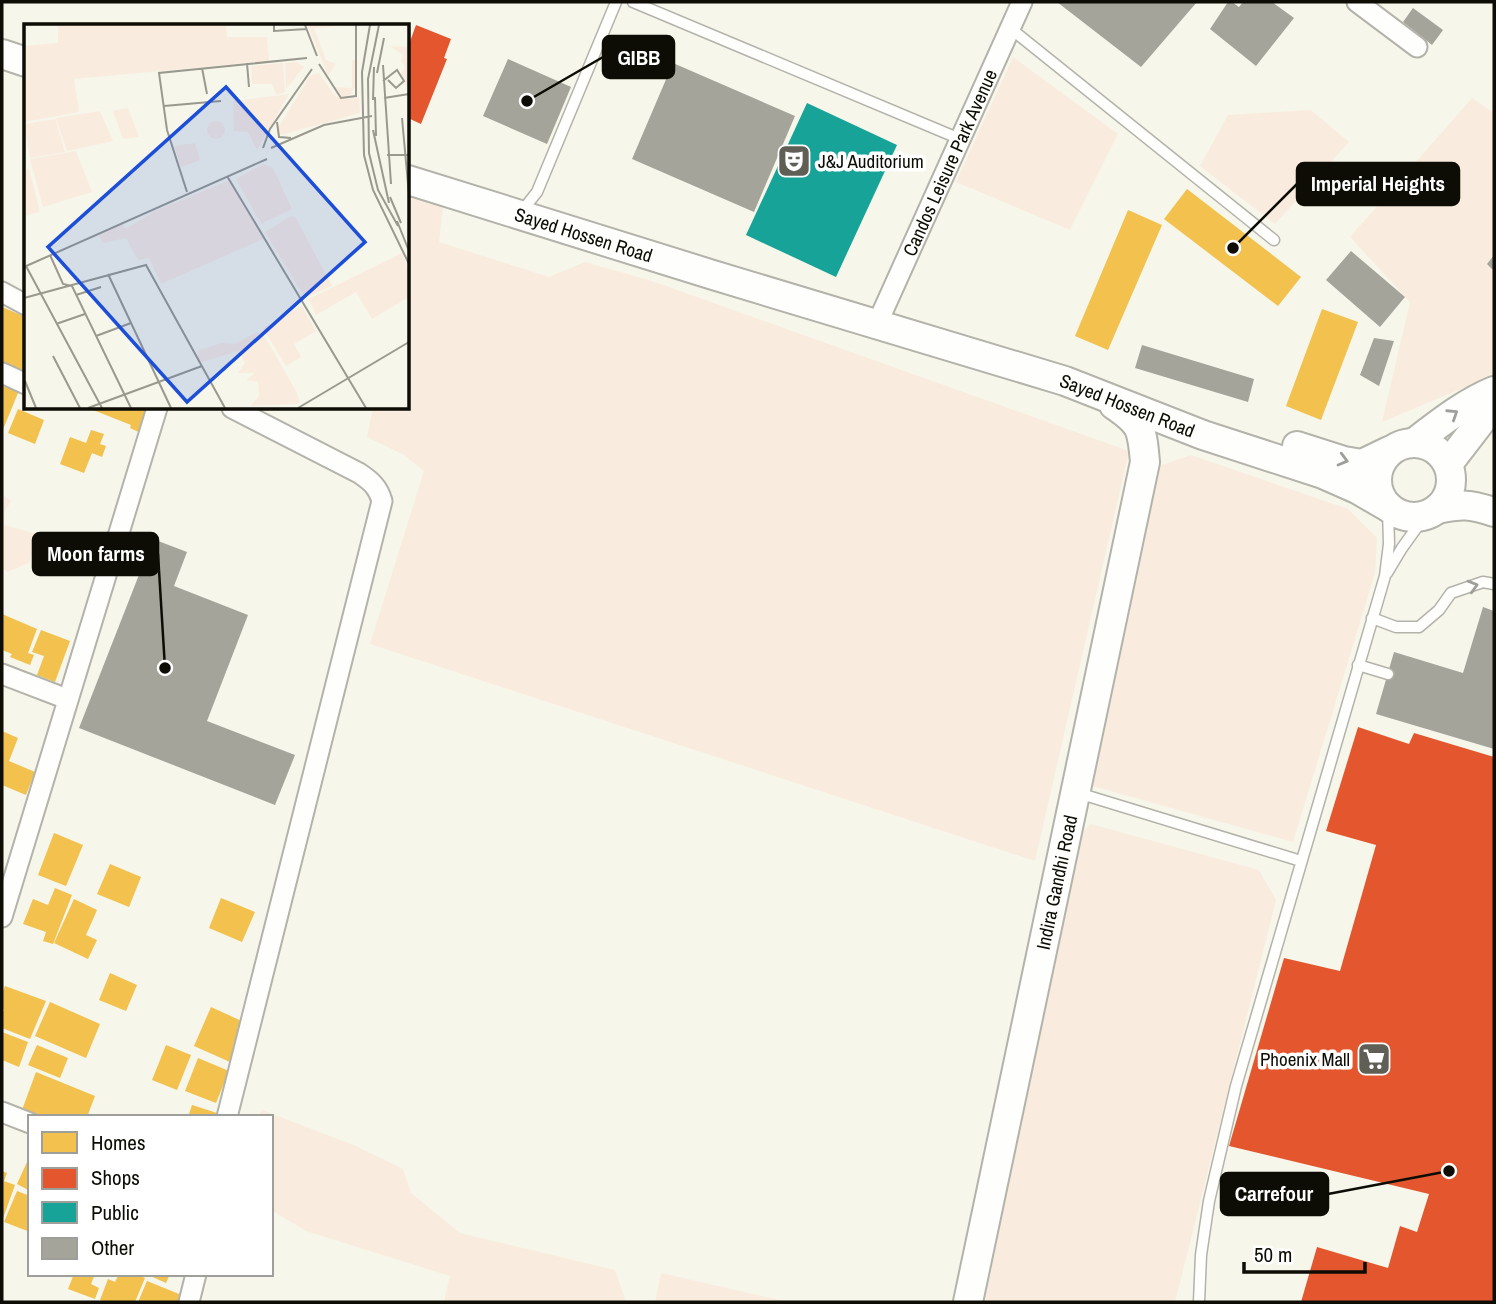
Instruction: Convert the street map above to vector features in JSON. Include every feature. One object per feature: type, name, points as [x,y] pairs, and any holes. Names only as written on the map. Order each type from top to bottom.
[{"type":"main road","points":[[2,54],[24,61]]},
{"type":"main road","name":"Sayed Hossen Road","points":[[410,181],[877,324],[1054,377],[1209,418],[1344,461],[1362,464],[1402,446]]},
{"type":"main road","name":"Sayed Hossen Road","points":[[1054,377],[1203,435],[1323,474],[1388,507]]},
{"type":"main road","points":[[1494,391],[1447,417],[1381,461],[1376,485],[1380,497],[1388,507],[1406,516],[1415,517],[1460,505],[1494,512]]},
{"type":"main road","name":"Indira Gandhi Road","points":[[968,1302],[1145,462],[1143,439],[1138,424],[1100,395]]},
{"type":"main road","points":[[1431,512],[1444,502],[1449,493],[1449,468],[1494,405]]},
{"type":"main road","points":[[1145,462],[1156,450],[1169,442],[1185,436],[1203,435]]},
{"type":"main road","points":[[1402,446],[1428,445],[1440,453],[1449,468],[1466,482],[1494,492]]},
{"type":"street","name":"Candos Leisure Park Avenue","points":[[877,324],[1022,2]]},
{"type":"street","points":[[1357,2],[1417,47]]},
{"type":"street","points":[[2,292],[24,303]]},
{"type":"street","points":[[2,373],[24,383]]},
{"type":"street","points":[[2,917],[156,410]]},
{"type":"street","points":[[228,1115],[382,501],[373,482],[236,410]]},
{"type":"street","points":[[2,674],[67,699]]},
{"type":"street","points":[[2,1112],[28,1122]]},
{"type":"street","points":[[189,1302],[196,1276]]},
{"type":"lane","points":[[520,214],[537,192],[617,2]]},
{"type":"lane","points":[[633,2],[960,139]]},
{"type":"lane","points":[[1010,28],[1273,240]]},
{"type":"lane","points":[[1199,1302],[1201,1255],[1209,1201],[1236,1086],[1385,576],[1389,544],[1388,507]]},
{"type":"lane","points":[[1385,576],[1402,548],[1431,512]]},
{"type":"lane","points":[[1372,618],[1396,627],[1419,627],[1439,610],[1451,593],[1483,582],[1494,584]]},
{"type":"lane","points":[[1358,665],[1388,674]]},
{"type":"lane","points":[[1075,792],[1301,861]]},
{"type":"shaded area","points":[[1013,57],[1118,134],[1070,230],[956,182]]},
{"type":"shaded area","points":[[1472,98],[1494,113],[1494,375],[1382,422],[1410,302],[1350,237]]},
{"type":"shaded area","points":[[1311,110],[1349,142],[1275,224],[1200,166],[1228,115]]},
{"type":"shaded area","points":[[410,196],[443,207],[439,242],[549,277],[585,262],[652,281],[1129,451],[1035,861],[370,644],[424,471],[404,455],[367,437],[373,410],[410,410]]},
{"type":"shaded area","points":[[1191,455],[1348,509],[1377,538],[1375,573],[1293,842],[1089,785],[1159,466]]},
{"type":"shaded area","points":[[2,494],[11,501],[5,511],[4,525],[40,535],[29,563],[7,572],[2,567]]},
{"type":"shaded area","points":[[1091,824],[1259,870],[1276,900],[1175,1302],[985,1302],[1076,838]]},
{"type":"shaded area","points":[[262,1110],[356,1146],[403,1169],[411,1193],[460,1233],[615,1270],[626,1302],[444,1302],[450,1276],[306,1231],[273,1211],[273,1115],[258,1115]]},
{"type":"shaded area","points":[[661,1273],[788,1302],[655,1302]]},
{"type":"building: Homes","points":[[1187,189],[1301,277],[1278,306],[1164,219]]},
{"type":"building: Homes","points":[[1128,210],[1162,225],[1108,350],[1075,336]]},
{"type":"building: Homes","points":[[2,307],[24,316],[24,372],[2,362]]},
{"type":"building: Homes","points":[[1322,309],[1358,322],[1321,420],[1286,406]]},
{"type":"building: Homes","points":[[2,380],[20,388],[2,432]]},
{"type":"building: Homes","points":[[18,409],[44,420],[35,444],[8,433]]},
{"type":"building: Homes","points":[[93,410],[152,410],[143,434],[130,428],[131,425]]},
{"type":"building: Homes","points":[[91,430],[104,434],[100,444],[106,446],[102,457],[92,453],[84,473],[60,464],[70,437],[86,443]]},
{"type":"building: Homes","points":[[2,614],[37,629],[28,653],[34,655],[30,665],[10,657],[12,654],[2,650]]},
{"type":"building: Homes","points":[[41,630],[70,641],[55,682],[37,675],[44,656],[32,652]]},
{"type":"building: Homes","points":[[2,731],[18,738],[9,761],[35,772],[26,795],[2,785]]},
{"type":"building: Homes","points":[[54,833],[83,845],[66,886],[38,875]]},
{"type":"building: Homes","points":[[110,864],[141,877],[129,907],[97,894]]},
{"type":"building: Homes","points":[[55,888],[72,895],[53,944],[43,941],[46,932],[23,924],[33,899],[48,905]]},
{"type":"building: Homes","points":[[221,898],[255,912],[242,942],[209,928]]},
{"type":"building: Homes","points":[[74,899],[97,910],[86,935],[97,940],[88,959],[54,943]]},
{"type":"building: Homes","points":[[110,973],[137,985],[126,1011],[99,1000]]},
{"type":"building: Homes","points":[[5,986],[46,1001],[30,1039],[2,1028],[2,994]]},
{"type":"building: Homes","points":[[50,1002],[100,1024],[86,1058],[35,1036]]},
{"type":"building: Homes","points":[[211,1007],[246,1023],[230,1062],[194,1046]]},
{"type":"building: Homes","points":[[2,1032],[28,1042],[19,1067],[2,1060]]},
{"type":"building: Homes","points":[[37,1045],[68,1058],[60,1078],[28,1065]]},
{"type":"building: Homes","points":[[166,1045],[191,1055],[177,1090],[152,1080]]},
{"type":"building: Homes","points":[[198,1058],[229,1071],[216,1103],[185,1091]]},
{"type":"building: Homes","points":[[36,1072],[95,1096],[88,1115],[34,1115],[22,1110]]},
{"type":"building: Homes","points":[[192,1105],[217,1113],[216,1115],[189,1115]]},
{"type":"building: Homes","points":[[27,1162],[28,1190],[17,1184]]},
{"type":"building: Homes","points":[[2,1171],[7,1173],[4,1181],[15,1185],[2,1221]]},
{"type":"building: Homes","points":[[17,1191],[28,1195],[28,1231],[4,1222]]},
{"type":"building: Homes","points":[[73,1276],[94,1276],[91,1284],[99,1288],[95,1299],[68,1289]]},
{"type":"building: Homes","points":[[118,1276],[145,1278],[135,1302],[100,1300],[108,1279],[115,1282]]},
{"type":"building: Homes","points":[[150,1276],[169,1276],[166,1283]]},
{"type":"building: Homes","points":[[147,1281],[184,1296],[181,1302],[138,1302]]},
{"type":"building: Shops","points":[[416,25],[451,39],[444,58],[447,59],[421,124],[410,119],[410,42]]},
{"type":"building: Shops","name":"Phoenix Mall","points":[[1358,727],[1409,744],[1414,733],[1494,757],[1494,1302],[1301,1302],[1317,1247],[1388,1268],[1400,1226],[1417,1232],[1429,1194],[1229,1146],[1284,958],[1340,971],[1376,845],[1326,831]]},
{"type":"building: Public","points":[[807,103],[897,145],[836,277],[746,235]]},
{"type":"building: Other","points":[[1057,2],[1197,2],[1141,67]]},
{"type":"building: Other","points":[[1228,2],[1239,7],[1243,2],[1272,2],[1294,18],[1256,66],[1210,29]]},
{"type":"building: Other","points":[[1413,8],[1443,30],[1432,45],[1403,22]]},
{"type":"building: Other","points":[[508,59],[571,87],[547,144],[483,116]]},
{"type":"building: Other","points":[[673,63],[795,116],[754,212],[632,159]]},
{"type":"building: Other","points":[[1351,251],[1405,297],[1380,327],[1326,280]]},
{"type":"building: Other","points":[[1494,255],[1494,271],[1487,264]]},
{"type":"building: Other","points":[[1374,338],[1394,341],[1379,386],[1360,375]]},
{"type":"building: Other","points":[[1142,345],[1254,379],[1248,402],[1135,368]]},
{"type":"building: Other","points":[[153,539],[187,552],[174,586],[248,615],[207,721],[295,755],[275,805],[79,728]]},
{"type":"building: Other","points":[[1483,607],[1494,611],[1494,749],[1376,714],[1394,652],[1463,673]]},
{"type":"place","name":"GIBB","points":[[527,101]]},
{"type":"place","name":"J&J Auditorium","points":[[794,161]]},
{"type":"place","name":"Imperial Heights","points":[[1233,248]]},
{"type":"place","name":"Moon farms","points":[[165,668]]},
{"type":"place","name":"Phoenix Mall","points":[[1374,1059]]},
{"type":"place","name":"Carrefour","points":[[1449,1171]]}]
